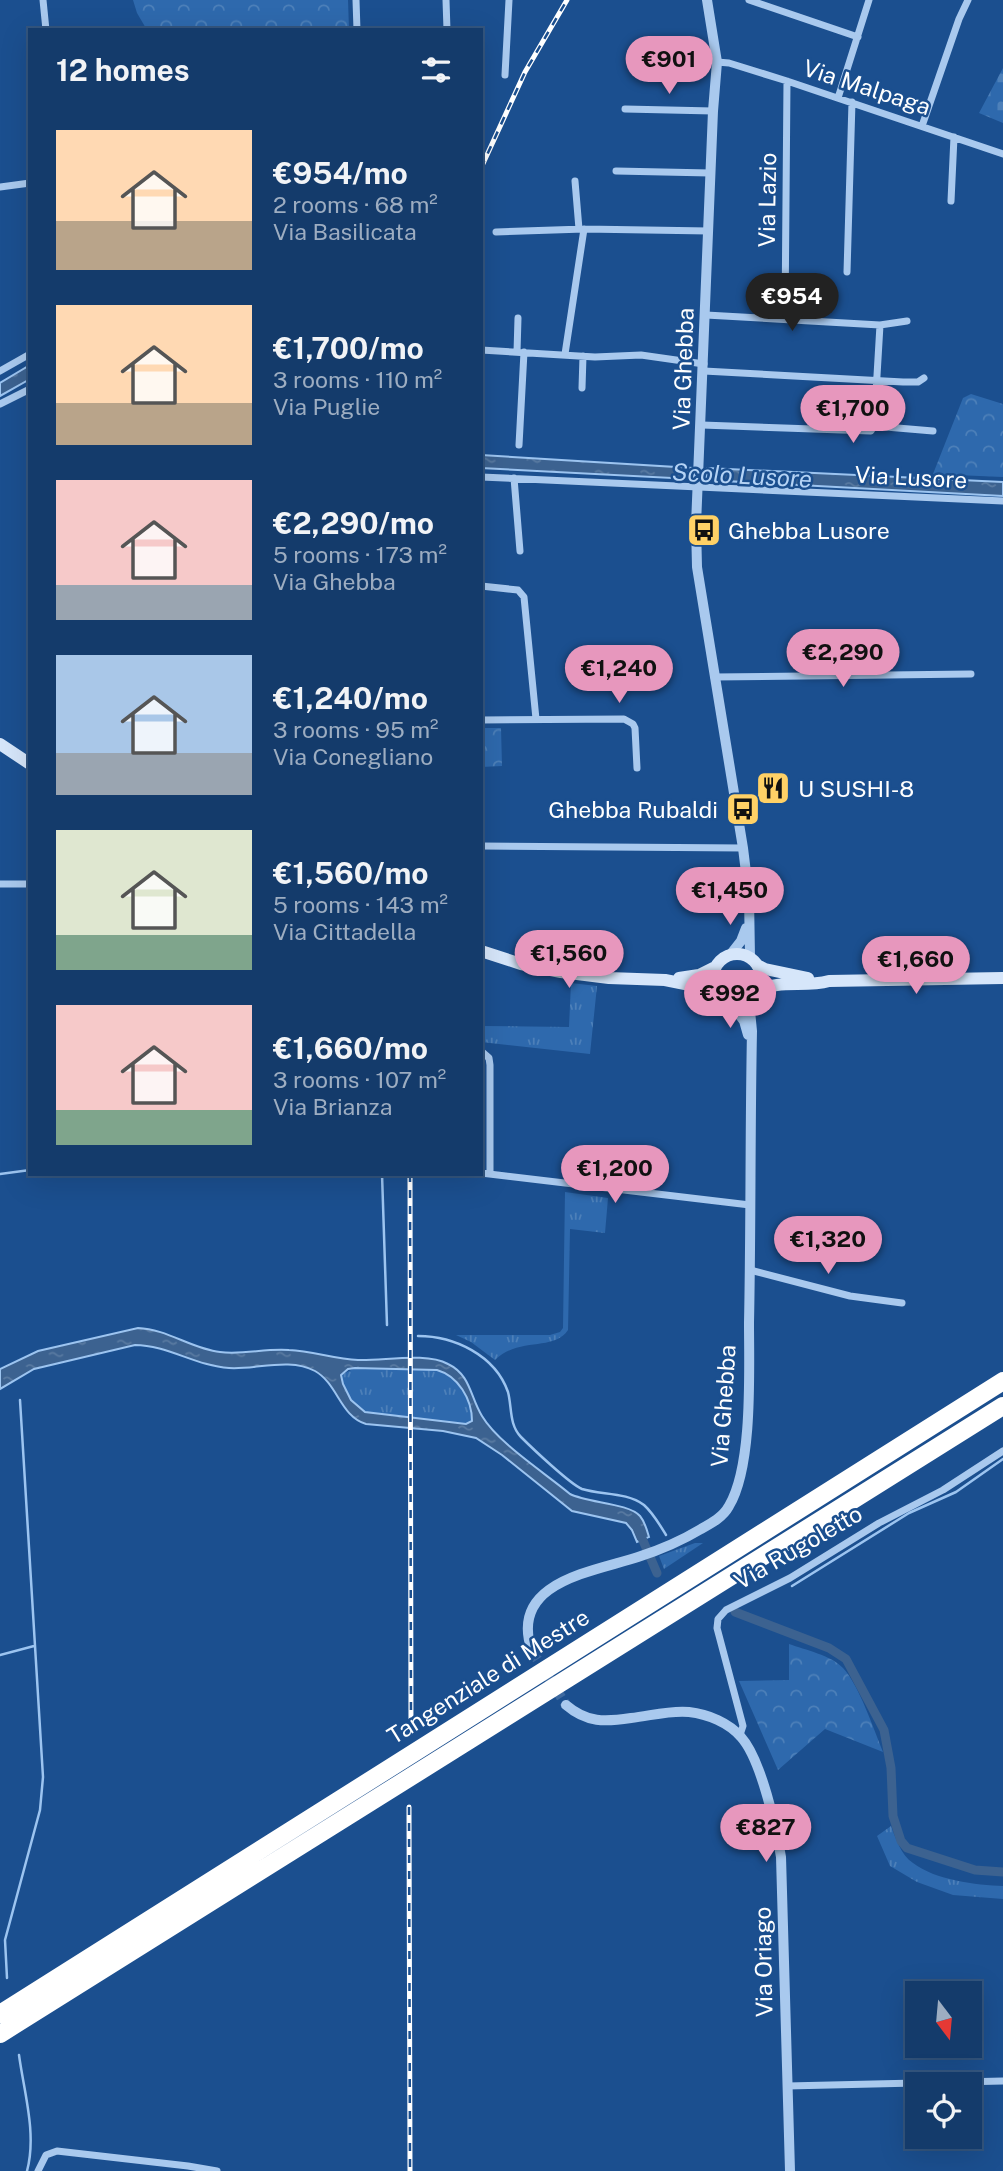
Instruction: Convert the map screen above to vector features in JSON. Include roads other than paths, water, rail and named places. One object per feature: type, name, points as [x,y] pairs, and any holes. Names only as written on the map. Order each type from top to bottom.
[{"type":"highway","name":"Tangenziale di Mestre","points":[[0,2014],[1003,1381]]},
{"type":"highway","name":"Tangenziale di Mestre","points":[[0,2034],[1003,1406]]},
{"type":"main road","points":[[0,744],[28,763]]},
{"type":"main road","points":[[483,952],[521,964],[561,972],[609,978],[665,980],[715,990],[729,1001],[741,1002],[767,986],[820,984],[829,981]]},
{"type":"main road","points":[[665,980],[699,975],[730,955],[741,954],[794,976],[829,981],[1003,978]]},
{"type":"main road","points":[[754,961],[761,979],[755,994]]},
{"type":"main road","points":[[715,967],[712,974],[715,990]]},
{"type":"street","points":[[43,0],[46,28]]},
{"type":"street","points":[[356,0],[357,28]]},
{"type":"street","points":[[446,0],[447,28]]},
{"type":"street","points":[[505,75],[509,0]]},
{"type":"street","name":"Via Ghebba","points":[[707,0],[717,62],[710,173],[697,567],[743,848],[754,961]]},
{"type":"street","points":[[749,0],[858,37]]},
{"type":"street","points":[[838,98],[869,0]]},
{"type":"street","points":[[922,126],[968,0]]},
{"type":"street","name":"Via Malpaga","points":[[717,62],[729,63],[788,81],[1003,153]]},
{"type":"street","name":"Via Lazio","points":[[785,319],[788,81]]},
{"type":"street","points":[[847,272],[852,102]]},
{"type":"street","points":[[625,109],[713,111]]},
{"type":"street","points":[[951,201],[954,137]]},
{"type":"street","points":[[616,171],[710,173]]},
{"type":"street","points":[[565,354],[582,229],[575,181]]},
{"type":"street","points":[[0,187],[28,183]]},
{"type":"street","points":[[496,232],[582,229],[709,231]]},
{"type":"street","points":[[706,315],[880,325],[907,321]]},
{"type":"street","points":[[518,318],[521,352],[519,445]]},
{"type":"street","points":[[702,425],[871,431],[874,426],[880,325]]},
{"type":"street","points":[[483,350],[583,356],[641,355],[704,368],[918,382],[924,378]]},
{"type":"street","points":[[0,371],[28,355]]},
{"type":"street","points":[[582,388],[583,356]]},
{"type":"street","points":[[0,404],[28,390]]},
{"type":"street","points":[[874,426],[933,431]]},
{"type":"street","name":"Via Lusore","points":[[483,477],[1003,501]]},
{"type":"street","points":[[514,478],[520,551]]},
{"type":"street","points":[[483,586],[518,590],[524,597],[536,719]]},
{"type":"street","points":[[715,677],[971,674]]},
{"type":"street","points":[[483,720],[629,721],[635,728],[637,768]]},
{"type":"street","points":[[483,846],[743,848]]},
{"type":"street","points":[[0,884],[28,884]]},
{"type":"street","name":"Via Ghebba","points":[[730,955],[741,941],[750,911]]},
{"type":"street","name":"Via Ghebba","points":[[532,1651],[528,1622],[537,1601],[547,1590],[586,1573],[663,1549],[716,1520],[727,1511],[738,1486],[746,1432],[750,1270],[750,1049],[755,994]]},
{"type":"street","name":"Via Ghebba","points":[[729,1001],[744,1021],[750,1049]]},
{"type":"street","points":[[483,1053],[489,1058],[490,1065],[485,1174],[750,1205]]},
{"type":"street","points":[[750,1270],[850,1296],[902,1303]]},
{"type":"street","name":"Via Rugoletto","points":[[740,1735],[743,1726],[717,1628],[718,1619],[726,1610],[790,1578],[879,1523],[954,1483],[1003,1451]]},
{"type":"street","points":[[566,1705],[576,1714],[599,1721],[673,1712],[701,1714],[721,1722],[740,1735]]},
{"type":"street","name":"Via Oriago","points":[[740,1735],[753,1758],[766,1795],[781,1857],[790,2171]]},
{"type":"street","points":[[787,2086],[1003,2081]]},
{"type":"street","points":[[38,2171],[46,2155],[57,2151],[188,2165],[217,2171]]},
{"type":"water","points":[[28,366],[28,380],[0,396],[0,383]]},
{"type":"water","points":[[483,455],[692,468],[691,479],[483,468]]},
{"type":"water","name":"Scolo Lusore","points":[[707,468],[1003,482],[1003,496],[706,480]]},
{"type":"water","points":[[138,1328],[149,1329],[220,1352],[280,1350],[358,1360],[439,1360],[456,1369],[466,1380],[482,1416],[510,1447],[570,1494],[634,1512],[643,1521],[649,1537],[637,1542],[626,1523],[572,1511],[502,1455],[476,1438],[443,1431],[366,1424],[357,1420],[323,1377],[305,1367],[283,1364],[229,1368],[205,1364],[159,1348],[135,1345],[34,1369],[0,1389],[0,1369],[38,1351]],"holes":[[[355,1368],[437,1370],[451,1377],[462,1390],[472,1421],[466,1424],[365,1412],[351,1400],[341,1375],[348,1369]]]},
{"type":"waterway","points":[[0,1174],[28,1170]]},
{"type":"waterway","points":[[382,1176],[387,1325]]},
{"type":"waterway","points":[[418,1336],[459,1344],[483,1358],[502,1379],[508,1392],[514,1427],[526,1442],[576,1486],[589,1491],[622,1496],[644,1505],[666,1535]]},
{"type":"waterway","points":[[7,1978],[5,1940],[40,1810],[43,1777],[20,1400]]},
{"type":"waterway","points":[[792,1586],[909,1513],[956,1492],[1003,1459]]},
{"type":"waterway","points":[[638,1529],[657,1573]]},
{"type":"waterway","points":[[735,1612],[829,1648],[846,1659],[884,1730],[891,1768],[893,1816],[901,1841],[907,1848],[975,1870],[1003,1872]]},
{"type":"waterway","points":[[0,1655],[34,1646]]},
{"type":"waterway","points":[[19,2055],[31,2142],[27,2171]]},
{"type":"tunnel","points":[[532,1651],[566,1705]]},
{"type":"railway","points":[[483,164],[525,72],[567,0]]},
{"type":"railway","points":[[410,1176],[411,1729]]},
{"type":"railway","points":[[409,1807],[410,2171]]},
{"type":"place","name":"Ghebba Lusore","points":[[704,530]]},
{"type":"place","name":"U SUSHI-8","points":[[773,788]]},
{"type":"place","name":"Ghebba Rubaldi","points":[[743,809]]}]
